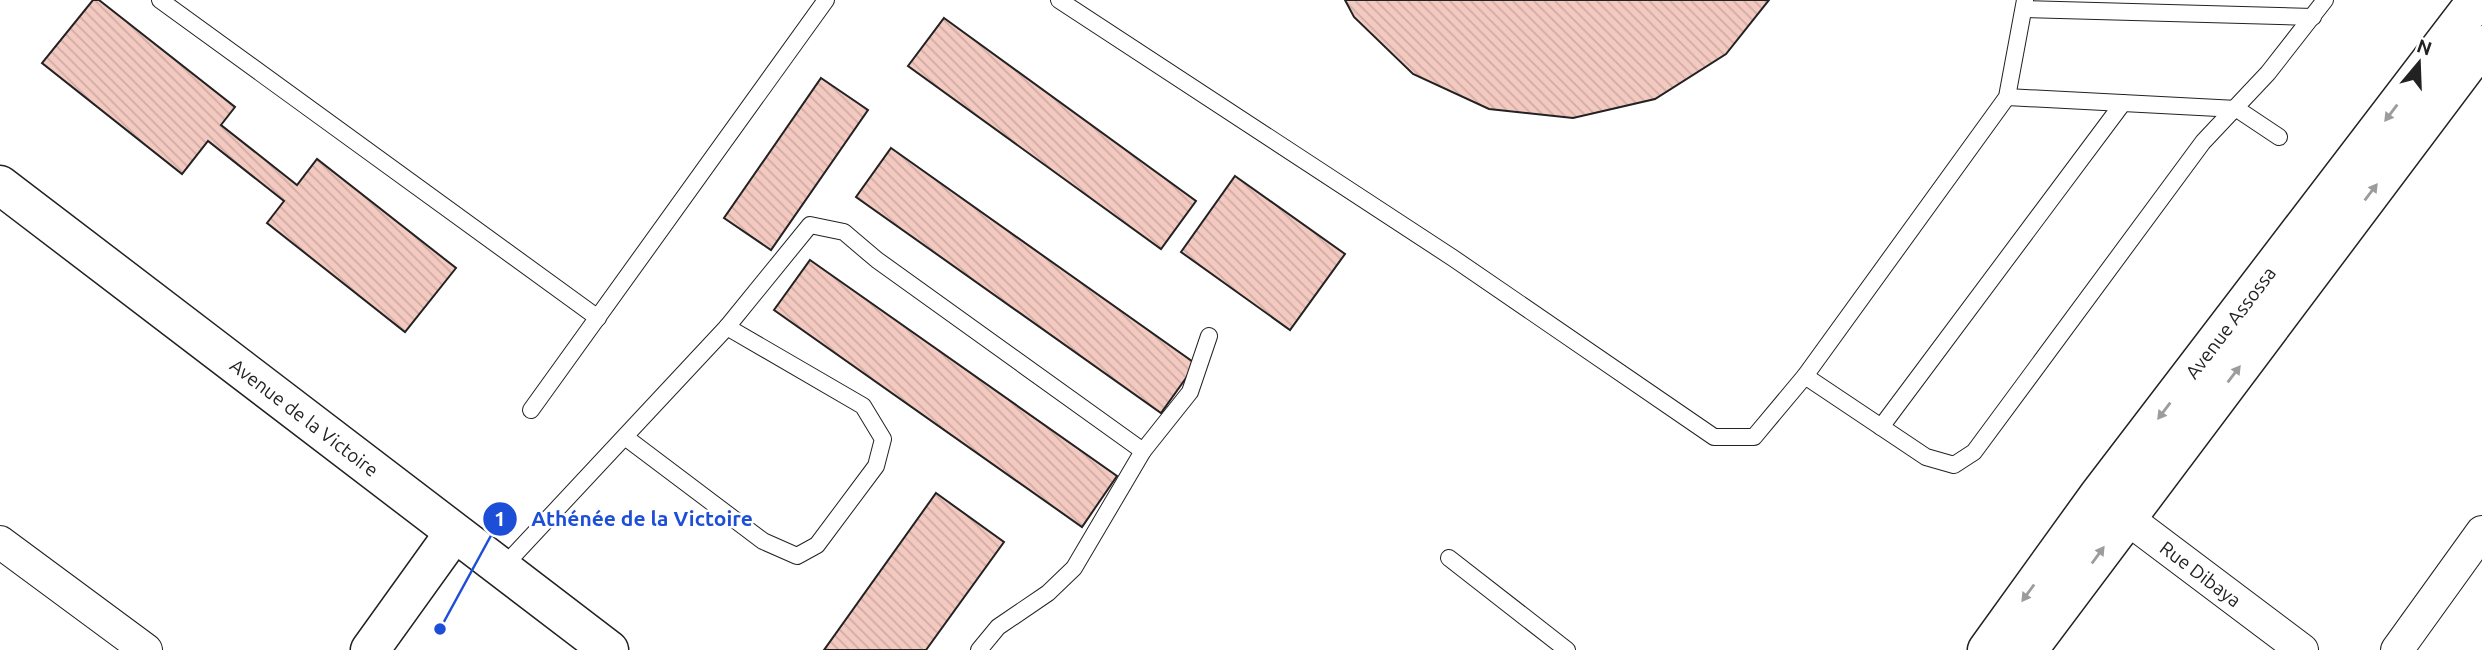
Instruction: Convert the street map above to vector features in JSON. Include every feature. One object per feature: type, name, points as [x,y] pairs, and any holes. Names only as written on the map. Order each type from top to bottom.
[{"type":"main road","name":"Avenue Assossa","points":[[2028,650],[2112,507],[2477,0]]},
{"type":"main road","name":"Avenue Assossa","points":[[1987,650],[2112,507],[2482,45]]},
{"type":"main road","name":"Avenue de la Victoire","points":[[0,185],[609,650]]},
{"type":"main road","points":[[370,650],[454,533]]},
{"type":"street","name":"Rue Dibaya","points":[[2112,507],[2302,650]]},
{"type":"street","points":[[2397,650],[2482,532]]},
{"type":"street","points":[[0,542],[146,650]]},
{"type":"lane","points":[[160,0],[598,318]]},
{"type":"lane","points":[[531,410],[826,0]]},
{"type":"lane","points":[[1059,0],[1453,258],[1714,437],[1754,437],[1805,376],[2007,97],[2025,4],[2313,17]]},
{"type":"lane","points":[[1805,376],[1926,457],[1954,465],[1974,452],[2203,142],[2237,109],[2325,0]]},
{"type":"lane","points":[[2007,97],[2237,109],[2279,137]]},
{"type":"lane","points":[[1881,427],[2123,103]]},
{"type":"lane","points":[[501,569],[727,327],[810,225],[844,232],[877,260],[1143,451]]},
{"type":"lane","points":[[625,437],[763,541],[797,556],[817,545],[876,466],[883,439],[863,405],[727,327]]},
{"type":"lane","points":[[979,650],[998,627],[1048,593],[1074,568],[1143,451],[1190,392],[1209,336]]},
{"type":"lane","points":[[1449,558],[1567,650]]},
{"type":"building","points":[[93,0],[99,0],[235,107],[221,125],[297,185],[317,159],[456,268],[405,332],[267,223],[284,201],[208,141],[182,174],[42,63]]},
{"type":"building","points":[[1345,0],[1769,0],[1726,54],[1655,99],[1573,118],[1489,109],[1413,74],[1354,17]]},
{"type":"building","points":[[944,18],[1196,201],[1161,249],[908,66]]},
{"type":"building","points":[[821,78],[868,110],[771,250],[724,218]]},
{"type":"building","points":[[891,148],[1196,364],[1161,413],[856,197]]},
{"type":"building","points":[[1235,176],[1345,254],[1290,330],[1181,252]]},
{"type":"building","points":[[810,260],[1117,476],[1082,527],[774,310]]},
{"type":"building","points":[[936,493],[1004,542],[926,650],[824,650]]},
{"type":"place","name":"Athénée de la Victoire","points":[[440,629]]}]
